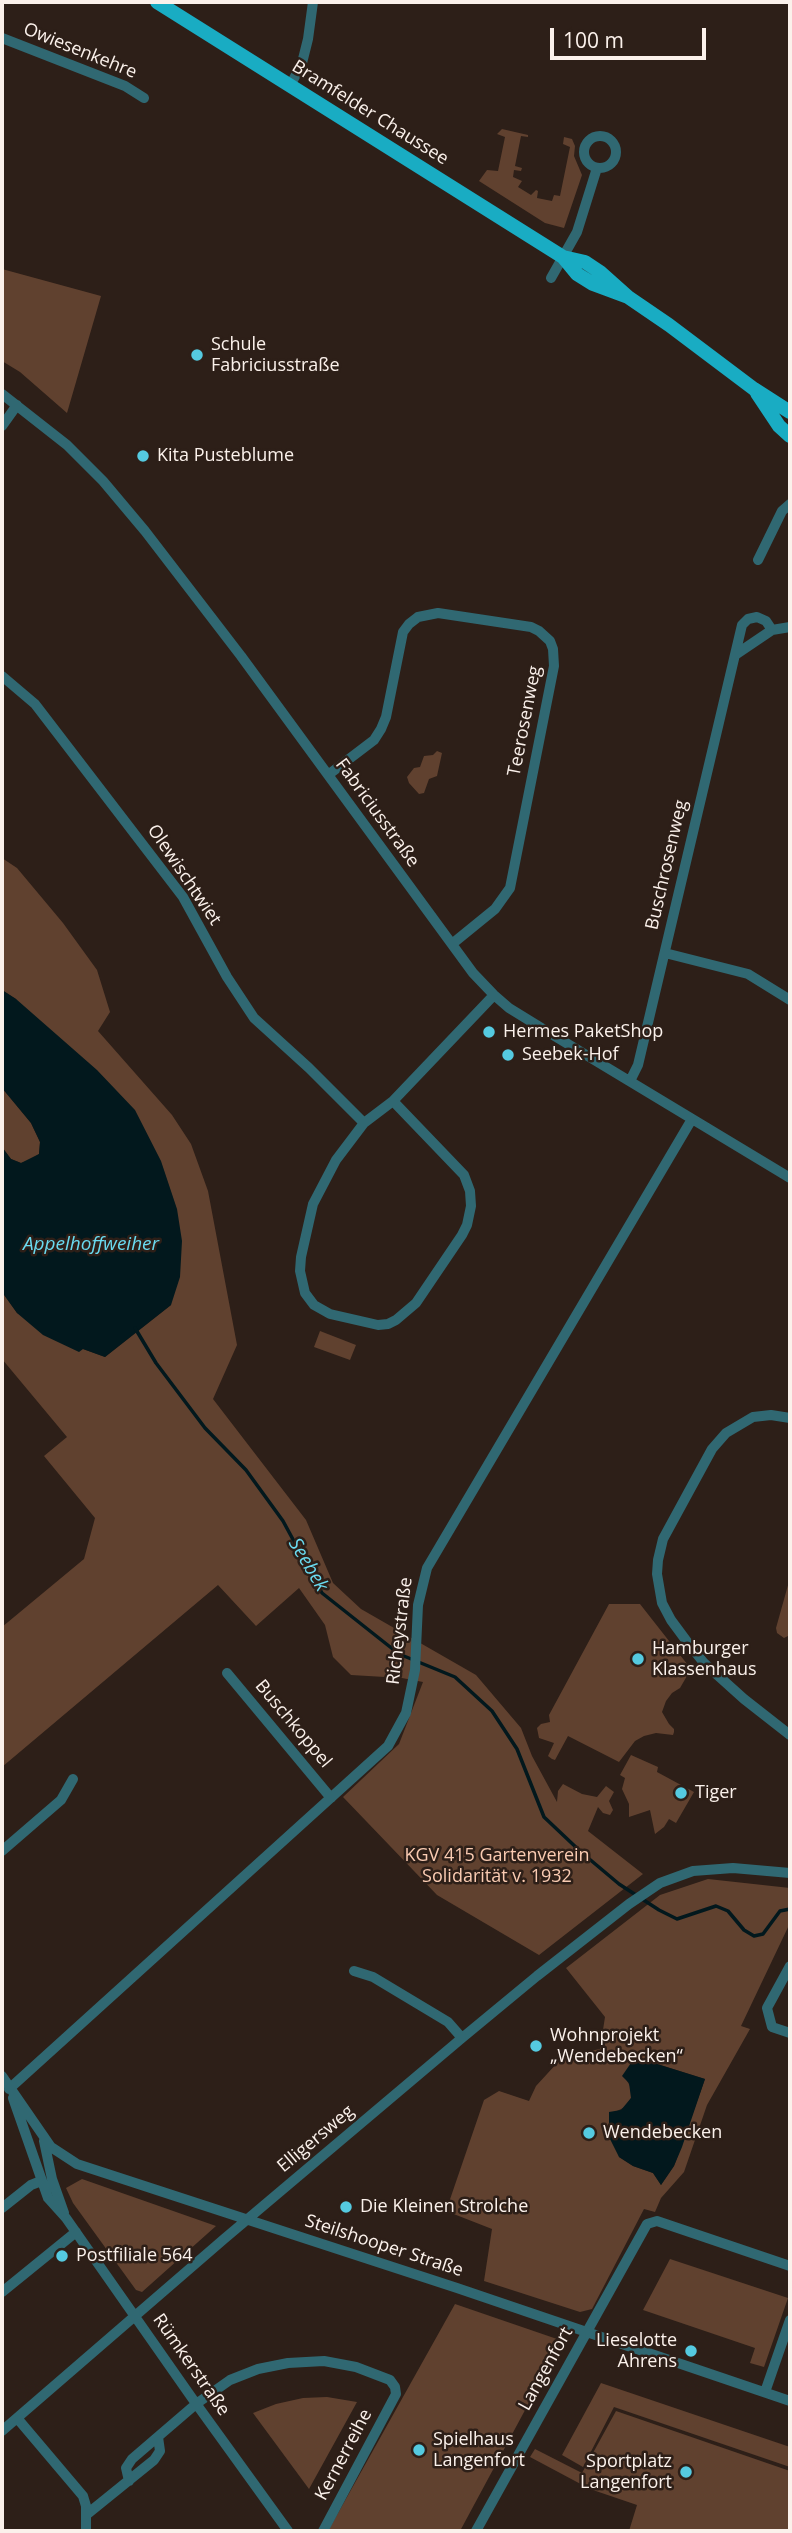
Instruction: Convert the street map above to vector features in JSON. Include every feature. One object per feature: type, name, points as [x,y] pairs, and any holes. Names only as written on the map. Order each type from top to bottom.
[{"type":"main road","name":"Bramfelder Chaussee","points":[[157,2],[173,6],[290,86],[563,257],[577,274],[593,284],[628,298],[790,412]]},
{"type":"main road","name":"Bramfelder Chaussee","points":[[754,389],[779,426],[790,436]]},
{"type":"street","points":[[290,86],[302,63],[313,2]]},
{"type":"street","name":"Owiesenkehre","points":[[2,38],[125,86],[144,98]]},
{"type":"street","points":[[551,278],[577,232],[597,168]]},
{"type":"street","name":"Fabriciusstraße","points":[[2,394],[67,445],[103,481],[154,543],[473,973],[494,995],[509,1008],[790,1178]]},
{"type":"street","points":[[2,426],[17,405]]},
{"type":"street","points":[[758,560],[782,511],[790,504]]},
{"type":"street","name":"Teerosenweg","points":[[328,775],[374,740],[381,729],[386,717],[403,632],[418,617],[438,613],[531,627],[550,641],[554,666],[510,888],[495,909],[452,944]]},
{"type":"street","name":"Buschrosenweg","points":[[630,1081],[638,1065],[742,625],[748,619],[762,618],[772,630]]},
{"type":"street","name":"Buschrosenweg","points":[[735,655],[772,630],[790,627]]},
{"type":"street","name":"Olewischtwiet","points":[[2,676],[35,704],[180,893],[227,977],[254,1018],[364,1123]]},
{"type":"street","points":[[665,953],[748,974],[790,1000]]},
{"type":"street","points":[[393,1101],[464,1175],[471,1200],[467,1225],[419,1299],[406,1314],[388,1325],[378,1325],[330,1314],[320,1309],[305,1293],[300,1270],[302,1242],[309,1215],[335,1160],[364,1123],[393,1101],[494,995]]},
{"type":"street","name":"Richeystraße","points":[[9,2089],[388,1746],[406,1713],[415,1665],[418,1605],[426,1568],[692,1119]]},
{"type":"street","points":[[790,1418],[771,1415],[753,1417],[726,1433],[712,1449],[663,1539],[657,1560],[662,1603],[673,1624],[696,1653],[744,1699],[790,1735]]},
{"type":"street","name":"Buschkoppel","points":[[228,1673],[331,1798]]},
{"type":"street","points":[[2,1851],[61,1800],[73,1779]]},
{"type":"street","name":"Elligersweg","points":[[2,2431],[462,2038],[629,1904],[660,1883],[706,1869],[790,1872]]},
{"type":"street","points":[[790,1966],[767,2008],[772,2027],[790,2033]]},
{"type":"street","points":[[354,1971],[373,1977],[441,2017],[462,2038]]},
{"type":"street","name":"Steilshooper Straße","points":[[2,2076],[44,2138],[61,2155],[77,2164],[457,2288],[790,2401]]},
{"type":"street","name":"Rümkerstraße","points":[[9,2089],[32,2147],[41,2181],[52,2204],[66,2218],[288,2531]]},
{"type":"street","name":"Rümkerstraße","points":[[44,2138],[52,2179],[66,2218]]},
{"type":"street","points":[[2,2208],[31,2185],[41,2181]]},
{"type":"street","name":"Langenfort","points":[[476,2531],[647,2224],[657,2221],[790,2266]]},
{"type":"street","points":[[2,2292],[76,2232]]},
{"type":"street","points":[[765,2392],[790,2320]]},
{"type":"street","name":"Kernerreihe","points":[[196,2404],[220,2386],[271,2365],[324,2361],[369,2370],[393,2382],[396,2394],[323,2531]]},
{"type":"street","points":[[86,2515],[158,2455],[158,2437],[196,2404]]},
{"type":"street","points":[[17,2418],[83,2496],[86,2531]]},
{"type":"green space","points":[[502,129],[528,135],[521,136],[515,166],[522,168],[521,171],[514,170],[513,177],[522,181],[518,187],[531,195],[536,190],[537,198],[552,201],[554,195],[560,196],[570,147],[563,144],[564,137],[572,139],[575,146],[574,156],[582,175],[564,228],[545,223],[479,181],[487,170],[498,171],[505,137],[497,134]]},
{"type":"green space","points":[[2,269],[101,296],[67,413],[20,372],[2,361]]},
{"type":"green space","points":[[437,751],[442,753],[437,776],[429,779],[424,793],[419,794],[407,777],[414,768],[420,767],[424,756],[433,755]]},
{"type":"green space","name":"KGV 415 Gartenverein Solidarität v. 1932","points":[[2,858],[17,868],[63,923],[97,970],[110,1012],[98,1031],[172,1115],[191,1144],[208,1191],[237,1345],[213,1399],[306,1520],[333,1583],[361,1609],[476,1675],[521,1728],[532,1756],[557,1802],[558,1791],[563,1784],[582,1794],[597,1797],[606,1786],[614,1792],[609,1801],[613,1810],[610,1815],[603,1813],[598,1807],[588,1831],[643,1874],[539,1955],[437,1895],[343,1797],[399,1744],[423,1682],[351,1675],[333,1657],[325,1625],[299,1588],[256,1626],[218,1585],[2,1767],[2,1627],[84,1559],[95,1518],[44,1456],[67,1437],[2,1359],[2,1292],[17,1313],[83,1349],[105,1357],[171,1305],[16,999],[2,990]]},
{"type":"green space","points":[[2,1088],[31,1123],[40,1142],[39,1154],[21,1163],[11,1159],[2,1147]]},
{"type":"green space","points":[[320,1331],[356,1345],[350,1360],[314,1347]]},
{"type":"green space","points":[[790,1578],[790,1635],[784,1638],[777,1633],[776,1628]]},
{"type":"green space","points":[[609,1604],[640,1604],[691,1669],[680,1688],[666,1701],[662,1712],[674,1729],[673,1735],[656,1733],[644,1736],[635,1741],[619,1762],[568,1736],[555,1760],[552,1759],[548,1756],[554,1743],[539,1738],[537,1728],[550,1722],[549,1715]]},
{"type":"green space","points":[[631,1755],[658,1767],[657,1772],[694,1792],[676,1823],[669,1819],[655,1834],[650,1810],[629,1817],[629,1804],[622,1789],[625,1778],[620,1775]]},
{"type":"green space","points":[[708,1879],[790,1888],[790,1923],[741,2026],[750,2029],[707,2105],[684,2172],[661,2198],[655,2212],[644,2209],[592,2309],[580,2312],[484,2281],[492,2229],[446,2211],[484,2100],[499,2091],[529,2101],[536,2086],[558,2062],[571,2055],[600,2049],[605,2017],[566,1968],[660,1895]],"holes":[[[638,2058],[705,2079],[674,2166],[661,2185],[653,2173],[633,2166],[619,2157],[615,2112],[625,2107],[631,2098],[631,2088],[626,2079],[633,2060]]]},
{"type":"green space","points":[[82,2179],[216,2226],[142,2292],[136,2290],[73,2203],[66,2188]]},
{"type":"green space","points":[[670,2259],[788,2298],[764,2367],[750,2363],[755,2348],[643,2310]]},
{"type":"green space","points":[[455,2304],[557,2339],[559,2347],[460,2531],[328,2531]]},
{"type":"green space","points":[[601,2383],[790,2447],[790,2467],[614,2407],[583,2467],[562,2455]]},
{"type":"green space","points":[[327,2397],[357,2402],[309,2489],[253,2413],[303,2398]]},
{"type":"green space","name":"Sportplatz Langenfort","points":[[616,2411],[790,2471],[790,2531],[629,2531],[637,2505],[590,2489],[530,2457],[535,2449],[582,2473]]},
{"type":"water","name":"Appelhoffweiher","points":[[2,990],[16,999],[97,1070],[135,1110],[161,1161],[177,1209],[182,1241],[180,1277],[171,1305],[105,1357],[83,1349],[79,1352],[43,1335],[17,1313],[2,1292],[2,1147],[11,1159],[21,1163],[39,1154],[40,1142],[31,1123],[2,1088]]},
{"type":"water","points":[[638,2058],[705,2079],[682,2147],[674,2166],[661,2185],[653,2173],[633,2166],[619,2157],[609,2137],[609,2112],[621,2110],[631,2098],[629,2083],[622,2076],[633,2060]]},
{"type":"waterway","name":"Seebek","points":[[135,1328],[156,1363],[205,1428],[246,1470],[283,1521],[322,1593],[399,1654],[455,1677],[492,1711],[517,1749],[544,1817],[581,1852],[619,1884],[677,1919],[716,1906],[728,1911],[744,1930],[754,1936],[763,1934],[780,1911],[790,1909]]},
{"type":"place","name":"Schule Fabriciusstraße","points":[[197,355]]},
{"type":"place","name":"Kita Pusteblume","points":[[143,456]]},
{"type":"place","name":"Hermes PaketShop","points":[[489,1032]]},
{"type":"place","name":"Seebek-Hof","points":[[508,1055]]},
{"type":"place","name":"Hamburger Klassenhaus","points":[[638,1659]]},
{"type":"place","name":"Tiger","points":[[681,1793]]},
{"type":"place","name":"Wohnprojekt „Wendebecken“","points":[[536,2046]]},
{"type":"place","name":"Wendebecken","points":[[589,2133]]},
{"type":"place","name":"Die Kleinen Strolche","points":[[346,2207]]},
{"type":"place","name":"Postfiliale 564","points":[[62,2256]]},
{"type":"place","name":"Lieselotte Ahrens","points":[[691,2351]]},
{"type":"place","name":"Spielhaus Langenfort","points":[[419,2450]]},
{"type":"place","name":"Sportplatz Langenfort","points":[[686,2472]]}]
